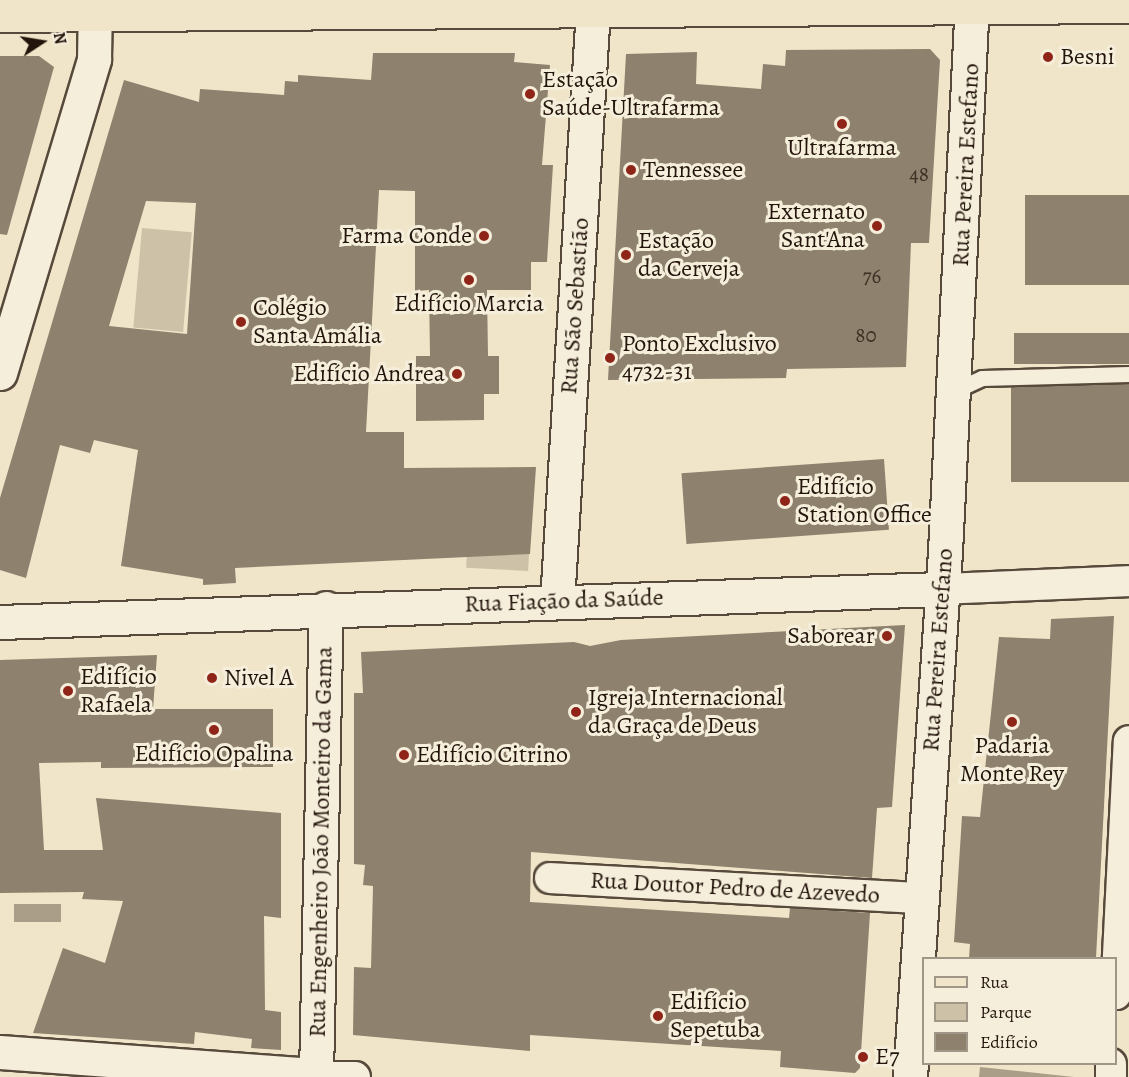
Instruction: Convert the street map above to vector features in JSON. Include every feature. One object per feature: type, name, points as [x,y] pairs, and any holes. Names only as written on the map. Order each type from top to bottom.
[{"type":"main road","points":[[0,15],[95,7],[593,9],[972,4],[1129,6]]},
{"type":"street","name":"Rua Pereira Estefano","points":[[910,1077],[954,391],[972,4]]},
{"type":"street","points":[[0,373],[93,59],[95,7]]},
{"type":"street","name":"Rua São Sebastião","points":[[557,602],[593,9]]},
{"type":"street","name":"Rua Fiação da Saúde","points":[[0,622],[326,608],[1129,581]]},
{"type":"street","name":"Rua Engenheiro João Monteiro da Gama","points":[[316,1076],[326,608]]},
{"type":"street","points":[[1117,980],[1126,852],[1129,741]]},
{"type":"street","name":"Rua Doutor Pedro de Azevedo","points":[[550,878],[921,898]]},
{"type":"street","points":[[0,1052],[59,1067],[355,1077]]},
{"type":"lane","points":[[954,391],[981,378],[1129,374]]},
{"type":"green space","points":[[142,228],[192,232],[183,332],[133,328]]},
{"type":"green space","points":[[467,551],[529,554],[528,571],[466,568]]},
{"type":"shaded area","points":[[14,904],[61,904],[61,922],[14,922]]},
{"type":"shaded area","points":[[980,1067],[1074,1077],[979,1077]]},
{"type":"building","points":[[930,49],[940,60],[929,243],[911,243],[906,367],[787,369],[786,378],[608,380],[626,54],[697,52],[696,84],[761,89],[763,64],[785,66],[786,50]]},
{"type":"building","points":[[373,53],[515,53],[514,62],[550,65],[542,165],[553,165],[547,262],[531,262],[531,290],[487,290],[488,356],[499,356],[499,394],[484,394],[484,420],[416,421],[416,356],[430,356],[429,290],[415,291],[415,191],[379,190],[366,432],[404,432],[404,468],[536,467],[530,554],[235,568],[236,583],[203,585],[203,579],[121,566],[138,450],[94,440],[90,453],[60,445],[26,578],[0,570],[0,498],[124,80],[199,102],[200,89],[284,95],[285,81],[298,82],[298,75],[371,80]],"holes":[[[146,201],[196,203],[187,334],[109,326]]]},
{"type":"building","points":[[0,56],[39,56],[54,67],[7,235],[0,234]]},
{"type":"building","points":[[1025,195],[1129,195],[1129,285],[1025,285]]},
{"type":"building","points":[[1014,333],[1129,333],[1129,364],[1014,364]]},
{"type":"building","points":[[1011,384],[1129,384],[1129,482],[1011,482]]},
{"type":"building","name":"Edifício Station Office","points":[[884,459],[889,530],[686,544],[681,473]]},
{"type":"building","points":[[1114,616],[1096,957],[969,957],[970,944],[954,942],[962,816],[980,817],[999,637],[1050,639],[1051,619]]},
{"type":"building","points":[[905,625],[892,807],[877,808],[872,878],[531,852],[530,902],[789,918],[790,908],[870,913],[860,1068],[855,1073],[780,1067],[781,1051],[530,1035],[530,1051],[353,1035],[354,967],[371,968],[373,886],[363,885],[365,865],[354,864],[354,693],[363,693],[361,652],[574,642],[590,646],[621,640]]},
{"type":"building","points":[[157,655],[153,709],[273,709],[273,767],[101,768],[101,762],[39,763],[44,850],[103,850],[96,798],[281,813],[281,918],[264,916],[265,1010],[281,1012],[281,1050],[251,1048],[252,1039],[195,1032],[194,1044],[33,1033],[63,948],[105,963],[123,901],[82,899],[84,892],[0,893],[0,660]]},
{"type":"place","name":"Besni","points":[[1048,57]]},
{"type":"place","name":"Estação Saúde-Ultrafarma","points":[[530,94]]},
{"type":"place","name":"Ultrafarma","points":[[842,124]]},
{"type":"place","name":"Tennessee","points":[[631,170]]},
{"type":"place","name":"Externato Sant'Ana","points":[[877,226]]},
{"type":"place","name":"Farma Conde","points":[[484,236]]},
{"type":"place","name":"Estação da Cerveja","points":[[626,255]]},
{"type":"place","name":"Edifício Marcia","points":[[469,280]]},
{"type":"place","name":"Colégio Santa Amália","points":[[241,322]]},
{"type":"place","name":"Ponto Exclusivo 4732-31","points":[[610,358]]},
{"type":"place","name":"Edifício Andrea","points":[[457,374]]},
{"type":"place","name":"Edifício Station Office","points":[[785,501]]},
{"type":"place","name":"Saborear","points":[[887,636]]},
{"type":"place","name":"Nivel A","points":[[212,678]]},
{"type":"place","name":"Edifício Rafaela","points":[[68,691]]},
{"type":"place","name":"Igreja Internacional da Graça de Deus","points":[[576,712]]},
{"type":"place","name":"Padaria Monte Rey","points":[[1012,722]]},
{"type":"place","name":"Edifício Opalina","points":[[214,730]]},
{"type":"place","name":"Edifício Citrino","points":[[404,755]]},
{"type":"place","name":"Edifício Sepetuba","points":[[658,1016]]},
{"type":"place","name":"E7","points":[[863,1057]]}]
